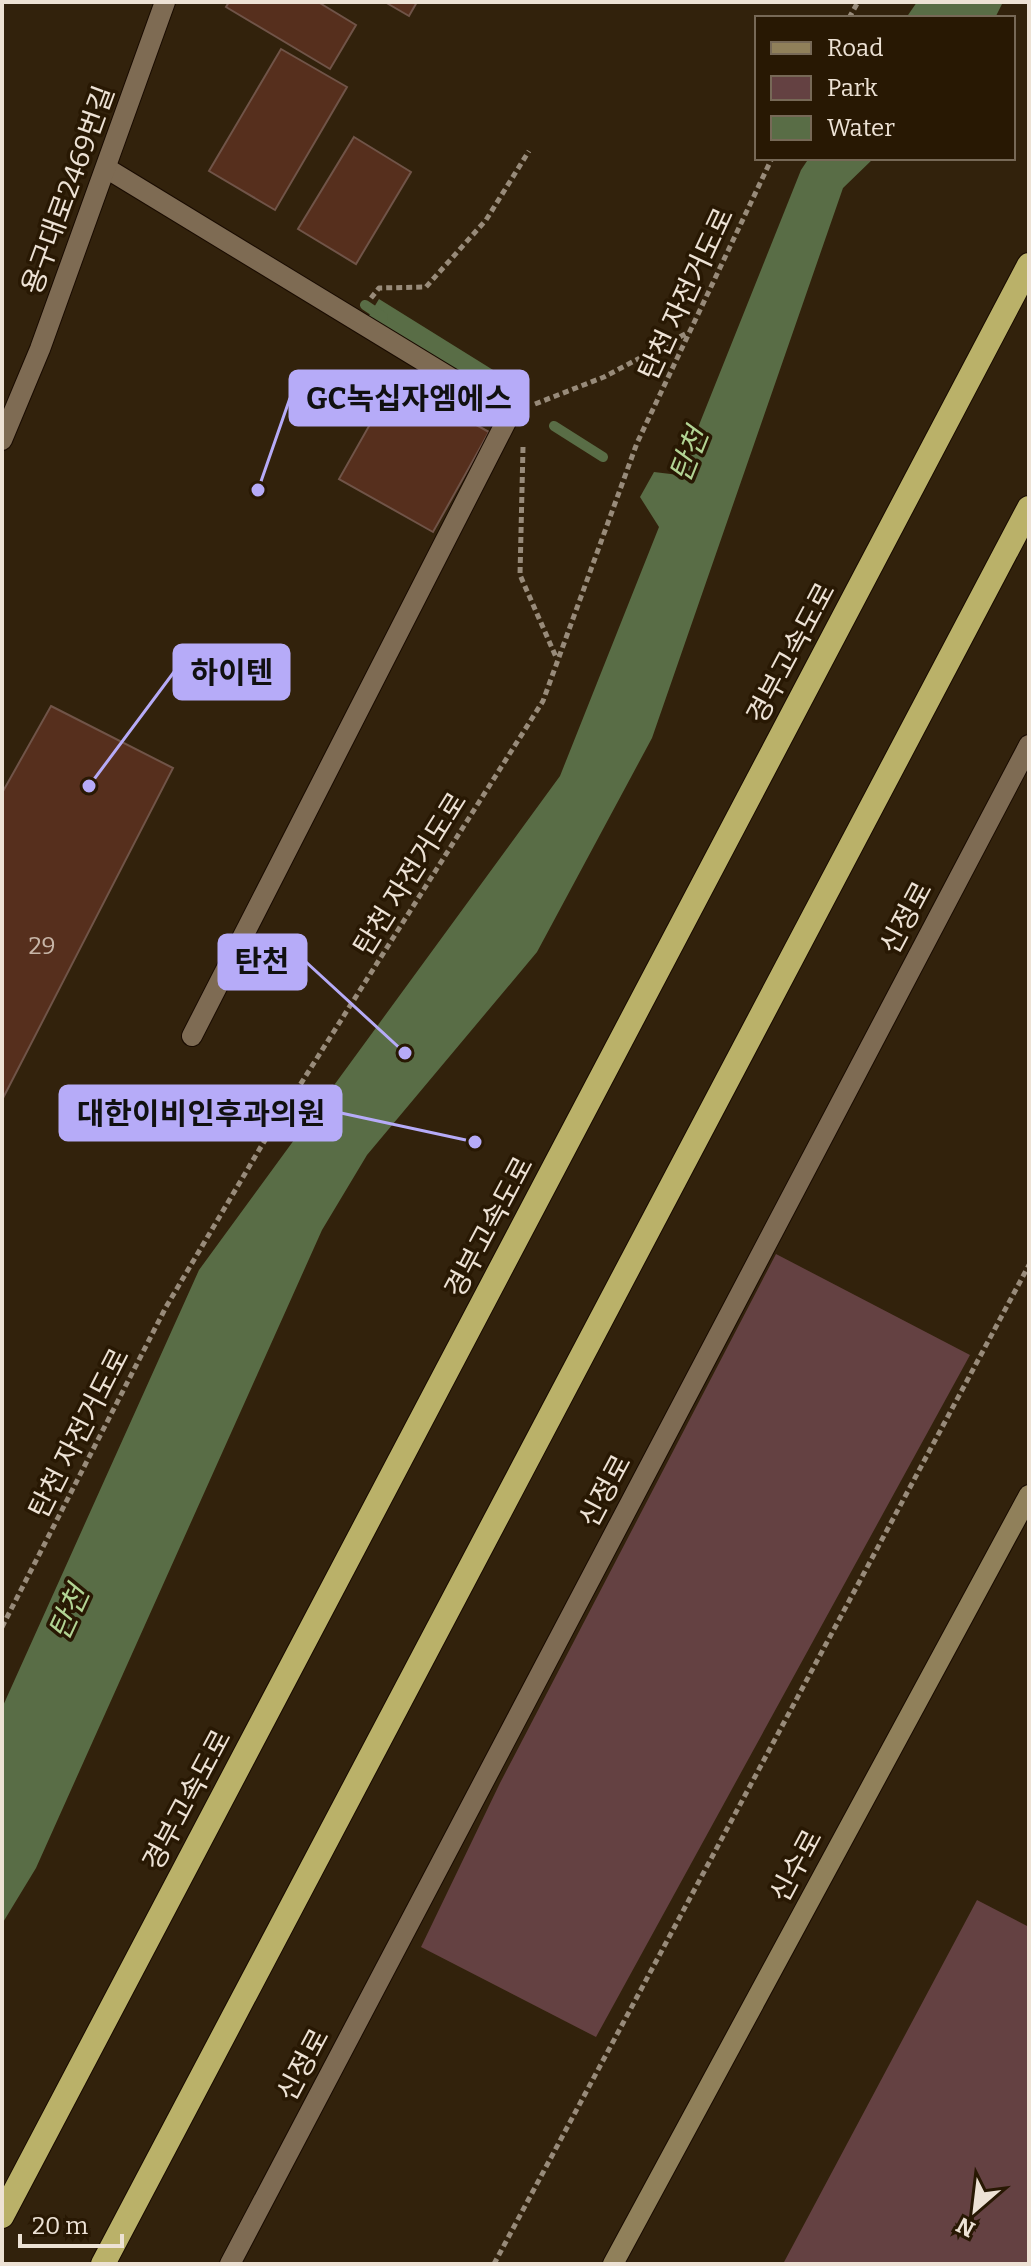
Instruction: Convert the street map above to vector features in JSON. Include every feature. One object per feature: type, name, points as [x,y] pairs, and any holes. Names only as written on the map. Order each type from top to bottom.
[{"type":"highway","name":"경부고속도로","points":[[2,2216],[1029,265]]},
{"type":"highway","points":[[103,2264],[1029,508]]},
{"type":"main road","name":"신수로","points":[[613,2264],[1029,1495]]},
{"type":"street","name":"용구대로2469번길","points":[[2,440],[40,349],[165,2]]},
{"type":"street","points":[[106,168],[510,414],[192,1036]]},
{"type":"street","name":"신정로","points":[[230,2264],[1029,745]]},
{"type":"path","points":[[379,288],[426,287],[486,220],[529,151]]},
{"type":"path","name":"탄천 자전거도로","points":[[2,1627],[166,1307],[262,1145],[543,701],[556,658],[637,443],[771,160]]},
{"type":"path","points":[[556,658],[520,575],[524,448],[510,414],[604,377],[690,331]]},
{"type":"path","points":[[494,2264],[1029,1265]]},
{"type":"green space","points":[[776,1254],[970,1355],[596,2037],[421,1947],[500,1783]]},
{"type":"green space","points":[[977,1900],[1029,1927],[1029,2264],[783,2264]]},
{"type":"water","points":[[917,2],[1003,2],[996,16],[907,16]]},
{"type":"water","name":"탄천","points":[[808,160],[872,160],[843,188],[652,738],[537,952],[367,1155],[322,1230],[36,1868],[2,1924],[2,1708],[199,1270],[560,776],[659,527],[640,497],[654,472],[679,475]]},
{"type":"water","points":[[379,299],[522,388],[509,409],[367,319]]},
{"type":"building","points":[[229,2],[318,2],[356,25],[330,69],[226,7]]},
{"type":"building","points":[[385,2],[417,2],[409,16]]},
{"type":"building","points":[[281,49],[347,87],[275,210],[209,171]]},
{"type":"building","points":[[354,137],[411,172],[356,264],[298,229]]},
{"type":"building","points":[[395,380],[489,432],[433,532],[339,479]]},
{"type":"building","points":[[51,706],[173,768],[2,1100],[2,793]]},
{"type":"waterway","points":[[365,305],[383,317]]},
{"type":"waterway","points":[[554,426],[603,457]]},
{"type":"place","name":"GC녹십자엠에스","points":[[258,490]]},
{"type":"place","name":"하이텐","points":[[89,786]]},
{"type":"place","name":"탄천","points":[[405,1053]]},
{"type":"place","name":"대한이비인후과의원","points":[[475,1142]]}]
